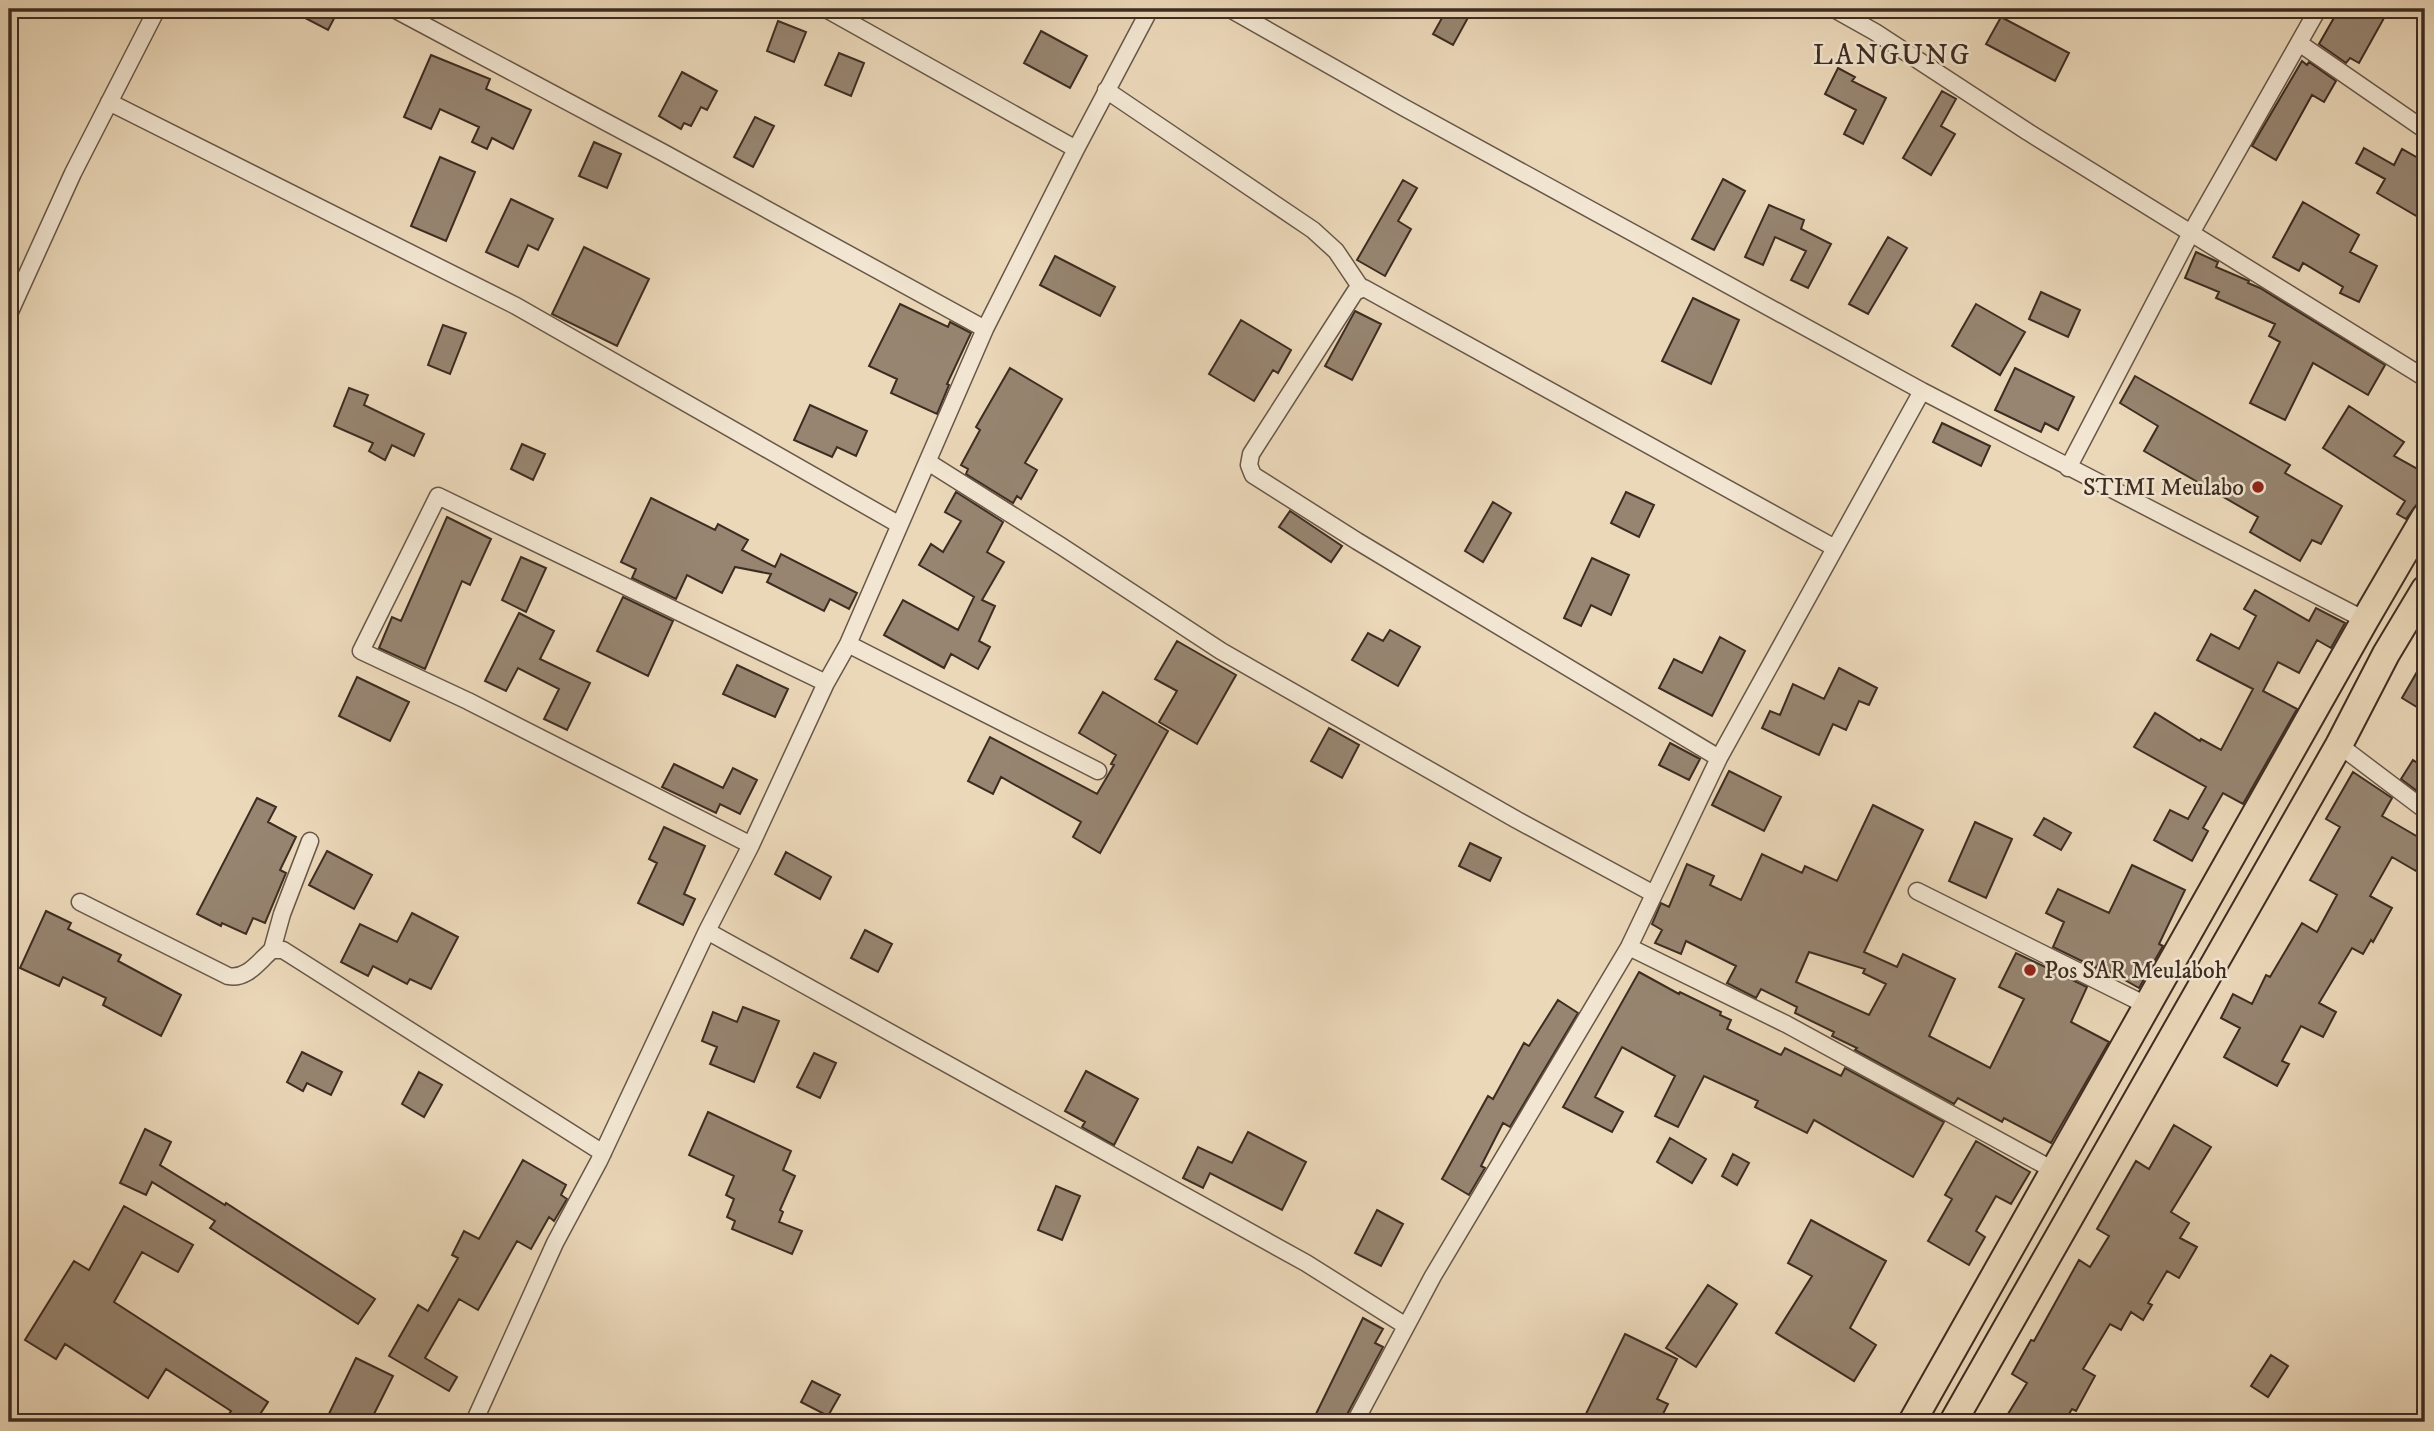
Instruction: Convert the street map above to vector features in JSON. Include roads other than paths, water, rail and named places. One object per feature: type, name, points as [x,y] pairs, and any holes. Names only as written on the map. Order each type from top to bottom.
[{"type":"highway","points":[[1912,1422],[2425,517]]},
{"type":"highway","points":[[1953,1422],[2425,589]]},
{"type":"street","points":[[9,314],[73,173],[158,9]]},
{"type":"street","points":[[394,9],[985,329]]},
{"type":"street","points":[[826,9],[1076,149]]},
{"type":"street","points":[[474,1422],[555,1243],[603,1153],[706,931],[751,845],[826,683],[848,644],[985,329],[1150,9]]},
{"type":"street","points":[[1230,9],[1403,107],[1922,391],[2365,620]]},
{"type":"street","points":[[1833,9],[1875,32],[2028,132],[2425,378]]},
{"type":"street","points":[[2067,468],[2191,233],[2318,9]]},
{"type":"street","points":[[2299,43],[2425,130]]},
{"type":"street","points":[[1106,90],[1313,230],[1336,251],[1361,288]]},
{"type":"street","points":[[109,102],[516,306],[898,524]]},
{"type":"street","points":[[1719,758],[1392,562],[1253,475],[1249,465],[1251,454],[1354,292],[1361,288],[1369,289],[1835,548]]},
{"type":"street","points":[[1355,1422],[1454,1240],[1629,947],[1719,758],[1922,391]]},
{"type":"street","points":[[928,462],[1061,545],[1221,651],[1517,820],[1654,894]]},
{"type":"street","points":[[751,845],[468,701],[360,651],[438,496],[826,683]]},
{"type":"street","points":[[848,644],[1098,771]]},
{"type":"street","points":[[2339,745],[2425,810]]},
{"type":"street","points":[[80,902],[235,978],[255,967],[272,950],[282,914],[310,841]]},
{"type":"street","points":[[1917,891],[2148,1006]]},
{"type":"street","points":[[706,931],[1306,1263],[1406,1326]]},
{"type":"street","points":[[1629,947],[1786,1024],[2055,1171]]},
{"type":"street","points":[[272,950],[283,950],[298,958],[603,1153]]},
{"type":"place","name":"STIMI Meulabo","points":[[2258,487]]},
{"type":"place","name":"Pos SAR Meulaboh","points":[[2030,970]]},
{"type":"district","name":"LANGUNG","points":[[1892,54]]}]
